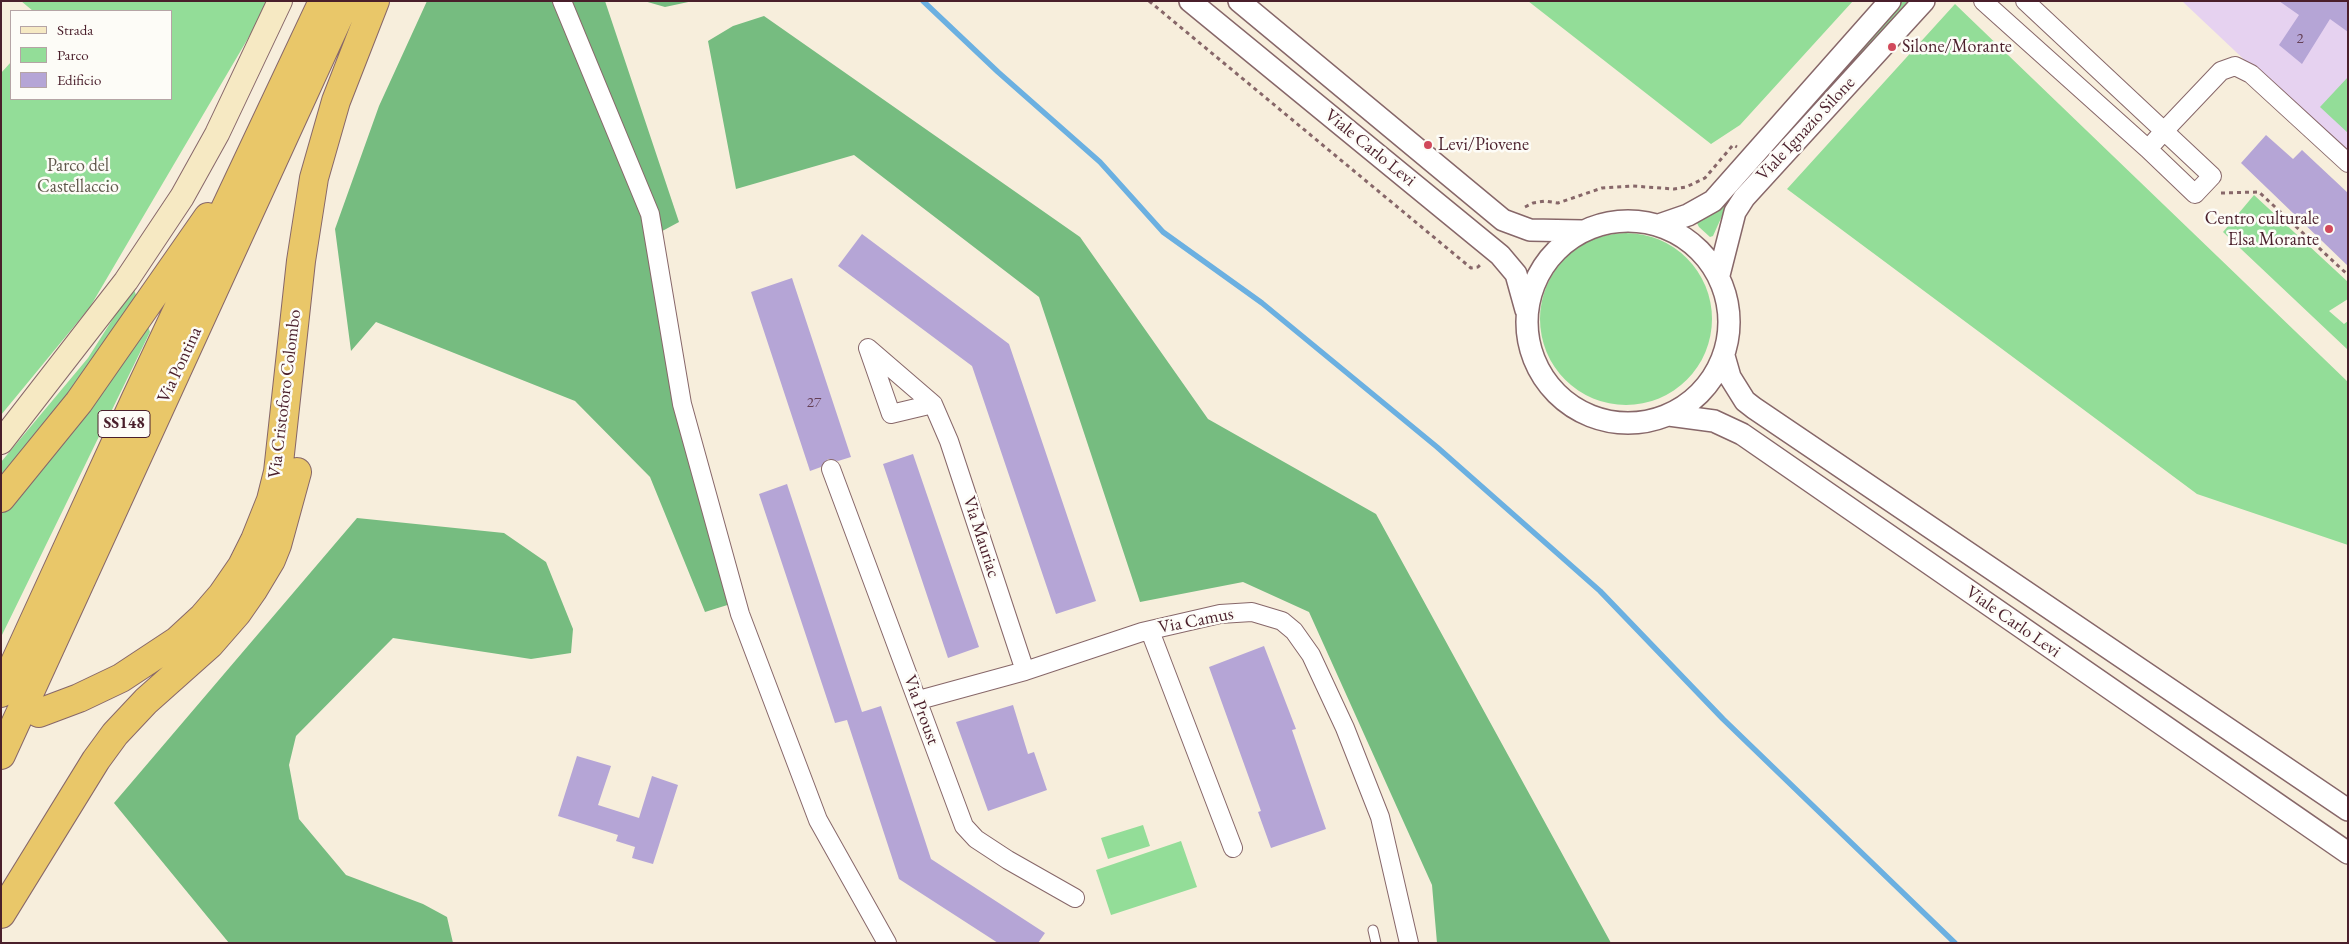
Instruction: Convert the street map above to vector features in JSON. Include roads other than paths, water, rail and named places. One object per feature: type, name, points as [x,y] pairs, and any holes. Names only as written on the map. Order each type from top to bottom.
[{"type":"highway","name":"SS148","points":[[250,156],[323,1]]},
{"type":"highway","name":"Via Pontina","points":[[1,755],[346,1]]},
{"type":"highway","name":"Via Cristoforo Colombo","points":[[39,713],[109,684],[165,650],[196,624],[213,606],[236,576],[249,553],[266,514],[278,472],[309,201],[321,149],[336,101],[375,1]]},
{"type":"highway","points":[[1,498],[79,402],[250,156]]},
{"type":"highway","name":"Via Pontina","points":[[1,694],[250,156]]},
{"type":"highway","points":[[1,914],[96,760],[115,734],[146,700],[192,660],[227,625],[245,602],[271,560],[290,502],[298,469],[311,289],[309,201]]},
{"type":"main road","points":[[1,442],[115,295],[182,197],[217,134],[280,1]]},
{"type":"street","points":[[562,1],[650,214],[682,404],[740,614],[818,820],[887,943]]},
{"type":"street","name":"Viale Carlo Levi","points":[[1190,1],[1500,256],[1516,274],[1527,312]]},
{"type":"street","name":"Viale Carlo Levi","points":[[1240,1],[1503,220],[1530,230],[1583,231]]},
{"type":"street","name":"Viale Ignazio Silone","points":[[1659,225],[1688,215],[1713,201],[1890,1]]},
{"type":"street","name":"Viale Ignazio Silone","points":[[1719,275],[1735,212],[1744,198],[1924,1]]},
{"type":"street","points":[[1984,1],[2195,194],[2212,176],[2025,1]]},
{"type":"street","points":[[2148,149],[2221,71],[2230,66],[2246,70],[2348,163]]},
{"type":"street","points":[[1620,221],[1640,221],[1659,225],[1681,235],[1700,250],[1719,275],[1730,312],[1729,334],[1724,356],[1712,380],[1693,401],[1669,415],[1649,422],[1628,424],[1607,422],[1587,415],[1569,404],[1553,390],[1537,367],[1527,333],[1527,312],[1536,280],[1550,256],[1565,242],[1583,231],[1601,224],[1620,221]]},
{"type":"street","name":"Viale Carlo Levi","points":[[1724,356],[1730,376],[1745,401],[1754,408],[2348,810]]},
{"type":"street","name":"Via Mauriac","points":[[933,404],[949,441],[1024,671]]},
{"type":"street","name":"Viale Carlo Levi","points":[[1669,415],[1714,421],[1742,434],[2348,853]]},
{"type":"street","name":"Via Proust","points":[[832,469],[964,826],[976,839],[1008,860],[1075,898]]},
{"type":"street","name":"Via Camus","points":[[919,700],[1024,671],[1150,630],[1220,614],[1252,612],[1282,621],[1294,632],[1311,655],[1345,728],[1380,817],[1410,943]]},
{"type":"street","points":[[1150,630],[1233,848]]},
{"type":"lane","points":[[1373,930],[1376,943]]},
{"type":"waterway","points":[[923,1],[998,72],[1100,162],[1163,232],[1262,303],[1437,447],[1600,591],[1723,719],[1955,943]]},
{"type":"place","name":"Silone/Morante","points":[[1892,47]]},
{"type":"place","name":"Levi/Piovene","points":[[1428,145]]},
{"type":"place","name":"Centro culturale Elsa Morante","points":[[2329,229]]},
{"type":"park label","name":"Parco del Castellaccio","points":[[78,176]]}]
